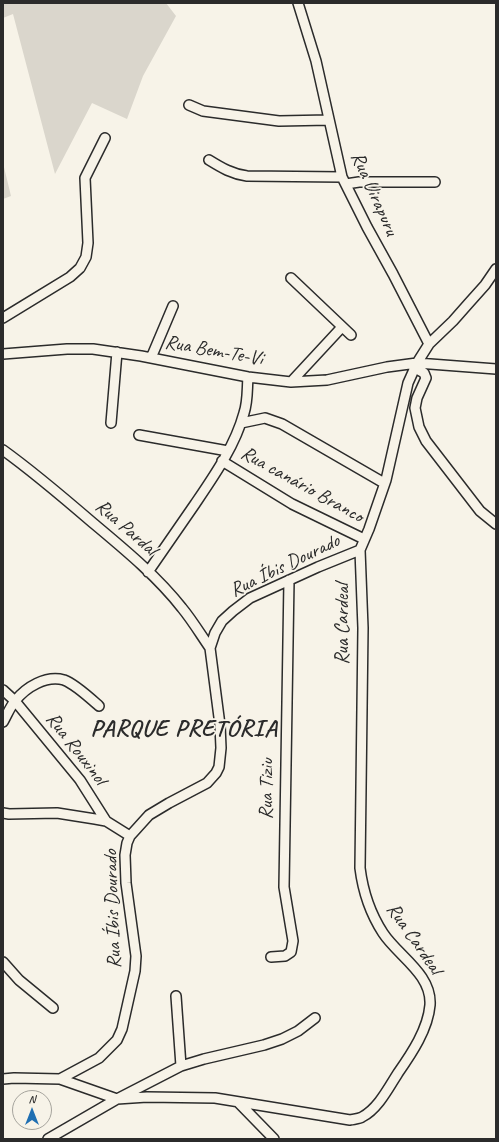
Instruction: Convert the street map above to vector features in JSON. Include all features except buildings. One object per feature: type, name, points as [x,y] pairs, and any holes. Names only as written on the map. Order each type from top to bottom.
[{"type":"street","name":"Rua Uirapuru","points":[[298,3],[316,62],[344,180],[367,227],[429,344]]},
{"type":"street","points":[[189,105],[203,111],[279,121],[329,120]]},
{"type":"street","points":[[4,318],[70,277],[80,268],[86,257],[88,243],[85,178],[105,138]]},
{"type":"street","points":[[209,160],[236,175],[359,182],[435,182]]},
{"type":"street","name":"Rua Íbis Dourado","points":[[60,1079],[99,1058],[118,1040],[122,1029],[136,956],[125,864],[127,843],[130,836],[149,815],[207,783],[219,767],[221,748],[220,725],[210,648],[215,633],[222,621],[233,610],[250,598],[360,550],[384,483],[408,383],[416,366],[429,344],[453,321],[485,285],[496,268]]},
{"type":"street","points":[[291,278],[351,335]]},
{"type":"street","points":[[151,358],[173,306]]},
{"type":"street","points":[[291,382],[342,327]]},
{"type":"street","name":"Rua Bem-Te-Vi","points":[[3,354],[67,349],[93,349],[151,358],[248,377],[291,382],[326,380],[387,367],[416,366],[496,369]]},
{"type":"street","points":[[111,423],[117,352]]},
{"type":"street","points":[[416,366],[424,373],[426,378],[417,398],[415,408],[419,427],[426,441],[480,511],[496,524]]},
{"type":"street","points":[[148,572],[228,450],[245,412],[248,377]]},
{"type":"street","points":[[241,423],[265,418],[282,424],[384,483]]},
{"type":"street","points":[[139,435],[228,450]]},
{"type":"street","name":"Rua Pardal","points":[[3,450],[24,465],[123,548],[182,608],[210,648]]},
{"type":"street","name":"Rua canário Branco","points":[[222,461],[292,504],[364,539]]},
{"type":"street","name":"Rua Cardeal","points":[[60,1079],[118,1099],[147,1097],[215,1098],[350,1120],[362,1117],[370,1111],[379,1101],[410,1056],[425,1026],[429,1014],[429,996],[422,976],[384,935],[374,918],[363,887],[360,868],[363,628],[360,550]]},
{"type":"street","name":"Rua Tiziu","points":[[271,958],[285,956],[291,952],[293,941],[284,887],[289,580]]},
{"type":"street","points":[[3,722],[15,701],[29,689],[42,681],[49,679],[65,680],[99,706]]},
{"type":"street","name":"Rua Rouxinol","points":[[3,690],[15,701],[80,780],[106,821]]},
{"type":"street","points":[[3,813],[57,813],[106,821],[130,836]]},
{"type":"street","points":[[3,962],[19,980],[53,1008]]},
{"type":"street","points":[[176,996],[181,1066]]},
{"type":"street","points":[[48,1139],[118,1099],[181,1066],[276,1041],[298,1031],[315,1018]]},
{"type":"street","points":[[3,1079],[60,1079]]},
{"type":"street","points":[[238,1102],[274,1139]]},
{"type":"shaded area","points":[[3,3],[166,3],[176,16],[143,76],[127,119],[92,103],[55,174],[13,14],[3,18]]},
{"type":"shaded area","points":[[3,163],[11,196],[3,199]]},
{"type":"district","name":"PARQUE PRETÓRIA","points":[[184,730]]}]
